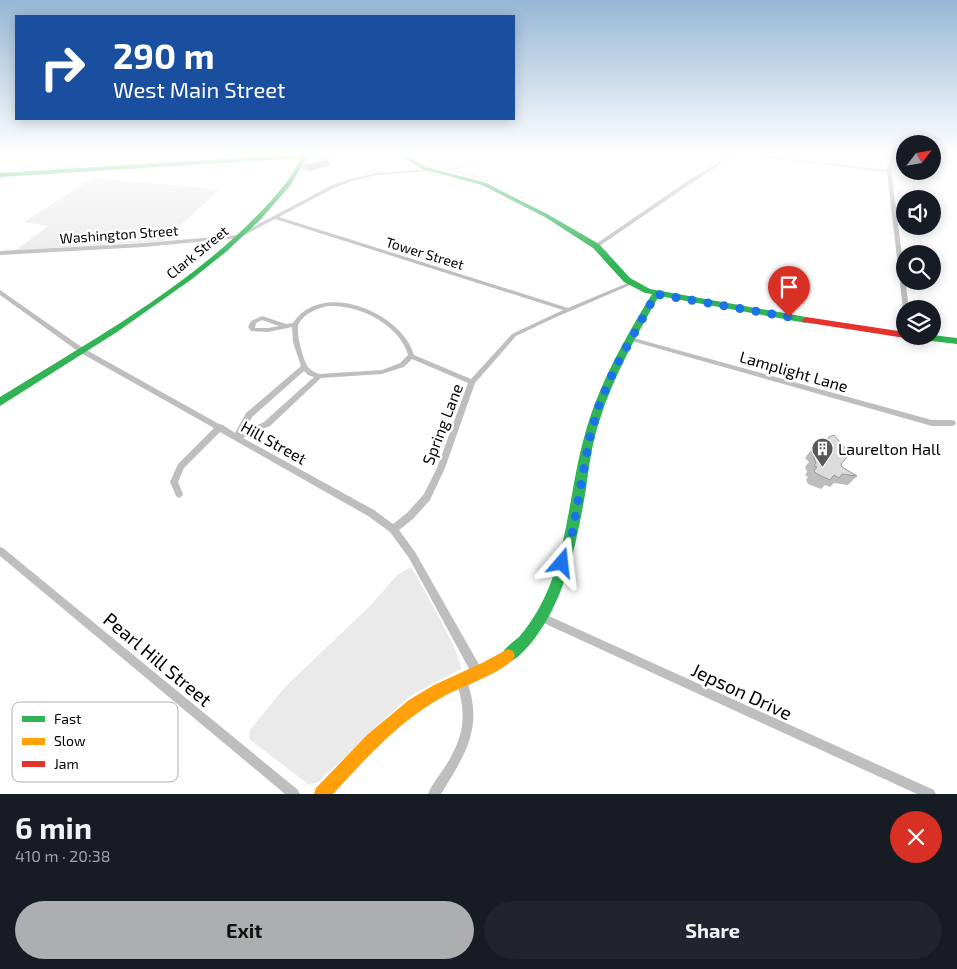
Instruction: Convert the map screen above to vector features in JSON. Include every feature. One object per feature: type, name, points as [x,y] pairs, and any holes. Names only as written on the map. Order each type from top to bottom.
[{"type":"main road","points":[[239,236],[282,191]]},
{"type":"main road","points":[[498,191],[547,216],[596,246],[632,283],[656,294],[896,334]]},
{"type":"main road","name":"Clark Street","points":[[0,402],[190,278],[239,236]]},
{"type":"main road","points":[[322,794],[391,724],[428,697],[514,652],[526,639],[540,617],[560,574],[572,534],[595,418],[614,370],[656,294]]},
{"type":"main road","points":[[941,339],[957,341]]},
{"type":"street","name":"Clark Street","points":[[239,236],[326,191]]},
{"type":"street","points":[[596,246],[675,191]]},
{"type":"street","points":[[891,191],[905,300]]},
{"type":"street","name":"Tower Street","points":[[256,217],[272,218],[569,310]]},
{"type":"street","name":"Washington Street","points":[[0,253],[144,245],[239,236]]},
{"type":"street","name":"Spring Lane","points":[[393,529],[410,516],[427,497],[441,468],[472,382],[514,335],[632,283]]},
{"type":"street","name":"Hill Street","points":[[0,292],[81,350],[371,513],[393,529],[412,556],[477,672]]},
{"type":"street","points":[[286,326],[265,318],[255,320],[251,327],[254,331],[258,331],[295,325],[314,308],[333,304],[345,304],[384,320],[394,327],[407,345],[411,356],[472,382]]},
{"type":"street","points":[[295,325],[297,344],[303,368],[319,376],[382,372],[402,365],[411,356]]},
{"type":"street","name":"Lamplight Lane","points":[[630,339],[932,424],[952,423]]},
{"type":"street","points":[[237,437],[249,415],[303,368]]},
{"type":"street","points":[[237,437],[268,424],[319,376]]},
{"type":"street","points":[[179,494],[174,482],[181,466],[220,427]]},
{"type":"street","name":"Pearl Hill Street","points":[[0,551],[294,794]]},
{"type":"street","name":"Jepson Drive","points":[[540,617],[930,794]]},
{"type":"street","points":[[434,794],[458,754],[469,726],[468,701],[461,680]]},
{"type":"shaded area","points":[[73,191],[218,191],[163,241],[16,250],[48,226],[24,222]]},
{"type":"shaded area","points":[[411,567],[448,635],[460,661],[461,669],[415,693],[403,702],[317,783],[308,784],[249,739],[250,730],[285,687],[371,605],[397,575]]},
{"type":"building","points":[[834,435],[847,450],[845,453],[847,457],[841,464],[842,467],[857,476],[842,474],[839,478],[834,475],[830,480],[814,471],[817,467],[814,466],[816,463],[814,458],[817,452],[813,448],[817,442],[823,446],[829,437]]},
{"type":"traffic: fast","points":[[0,402],[114,330],[189,278],[257,219],[282,191]]},
{"type":"traffic: fast","points":[[498,191],[547,216],[596,246],[627,280],[648,291],[806,320]]},
{"type":"traffic: fast","points":[[508,656],[523,642],[536,625],[556,585],[570,541],[593,424],[605,390],[620,358],[656,294]]},
{"type":"traffic: fast","points":[[941,339],[957,341]]},
{"type":"traffic: slow","points":[[322,794],[372,741],[400,717],[430,696],[508,656]]},
{"type":"traffic: jam","points":[[806,320],[896,334]]},
{"type":"place","name":"Laurelton Hall","points":[[822,467]]},
{"type":"route","points":[[562,563],[572,534],[589,441],[599,405],[614,370],[656,294],[789,317]]}]
